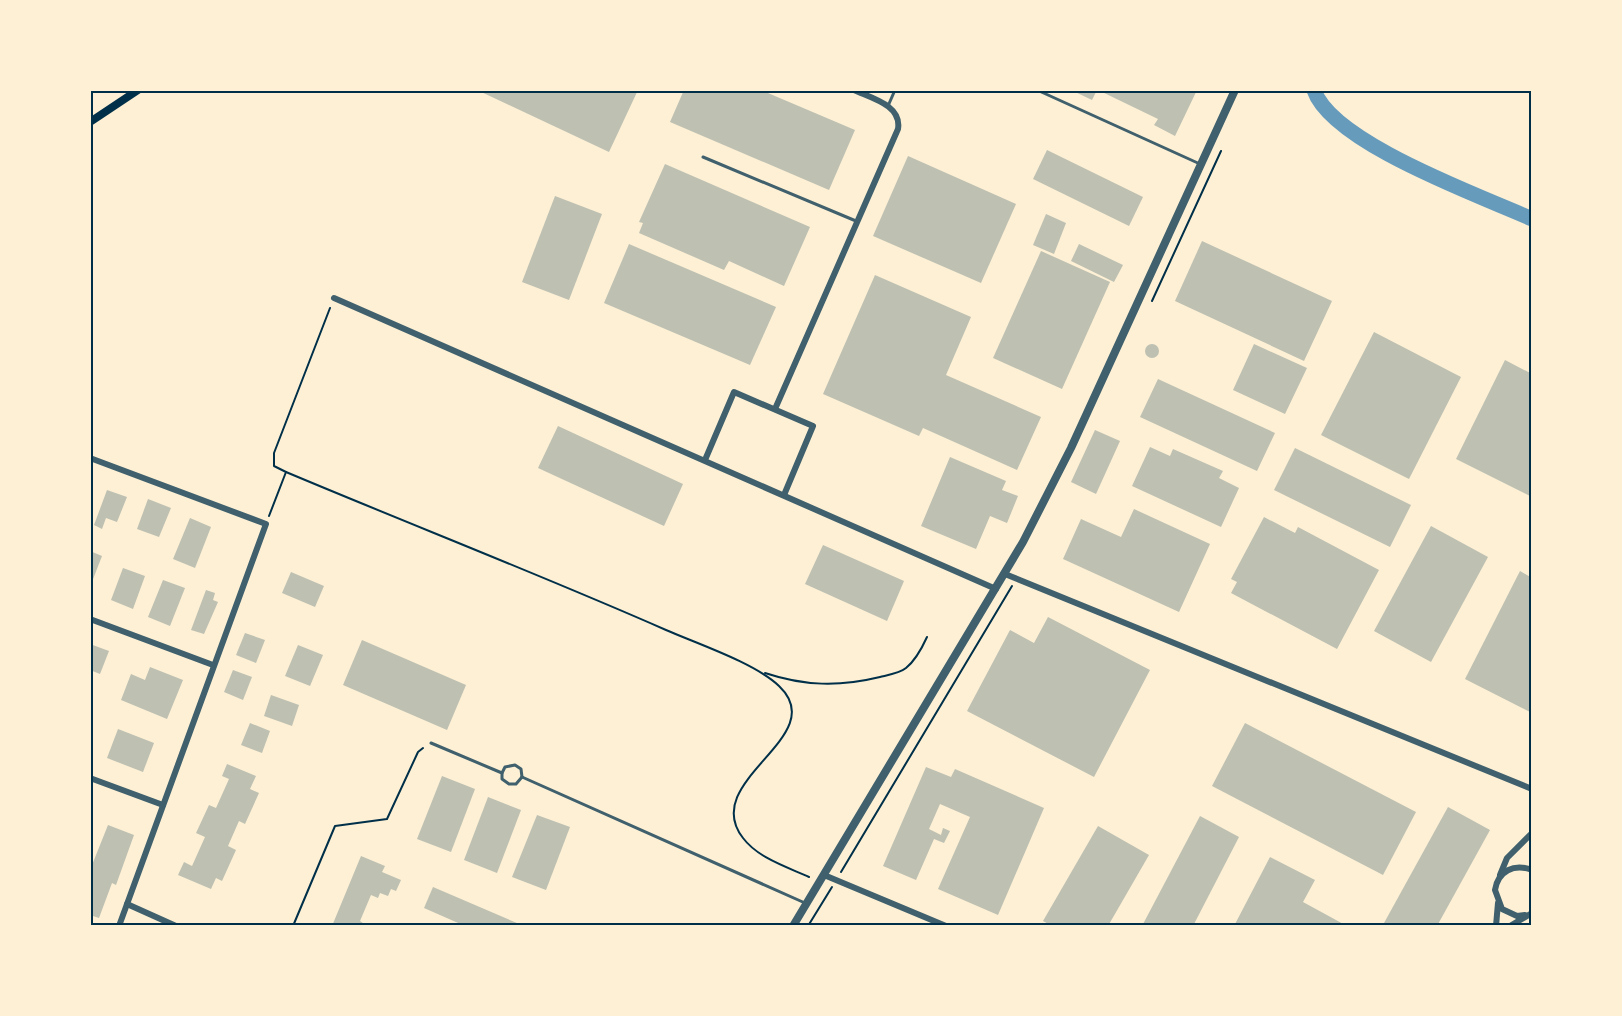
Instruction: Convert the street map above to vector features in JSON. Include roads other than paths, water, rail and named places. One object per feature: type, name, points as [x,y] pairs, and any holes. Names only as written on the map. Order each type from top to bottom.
[{"type":"main road","points":[[90,122],[138,90]]},
{"type":"street","points":[[775,409],[898,129],[897,114],[888,106],[854,90]]},
{"type":"street","points":[[793,926],[1005,574],[1064,462],[1235,90]]},
{"type":"street","points":[[334,298],[996,589]]},
{"type":"street","points":[[705,460],[734,392],[775,409],[813,426],[784,495]]},
{"type":"street","points":[[90,458],[266,524],[119,926]]},
{"type":"street","points":[[1005,574],[1532,789]]},
{"type":"street","points":[[90,619],[213,664]]},
{"type":"street","points":[[90,778],[163,805]]},
{"type":"street","points":[[1496,926],[1498,903],[1496,884],[1507,858],[1532,833]]},
{"type":"street","points":[[1496,884],[1499,877],[1511,868],[1525,867],[1532,870]]},
{"type":"street","points":[[822,879],[946,926]]},
{"type":"street","points":[[1498,903],[1509,914],[1528,914]]},
{"type":"street","points":[[127,904],[176,926]]},
{"type":"street","points":[[1510,926],[1528,914]]},
{"type":"lane","points":[[888,106],[895,90]]},
{"type":"lane","points":[[1037,90],[1202,164]]},
{"type":"lane","points":[[703,157],[856,221]]},
{"type":"lane","points":[[431,743],[502,773]]},
{"type":"lane","points":[[515,765],[520,769],[522,777],[516,784],[509,784],[502,779],[502,773],[505,767],[515,765]]},
{"type":"lane","points":[[522,777],[807,903]]},
{"type":"waterway","points":[[1314,90],[1326,110],[1348,129],[1377,148],[1445,182],[1532,219]]}]
